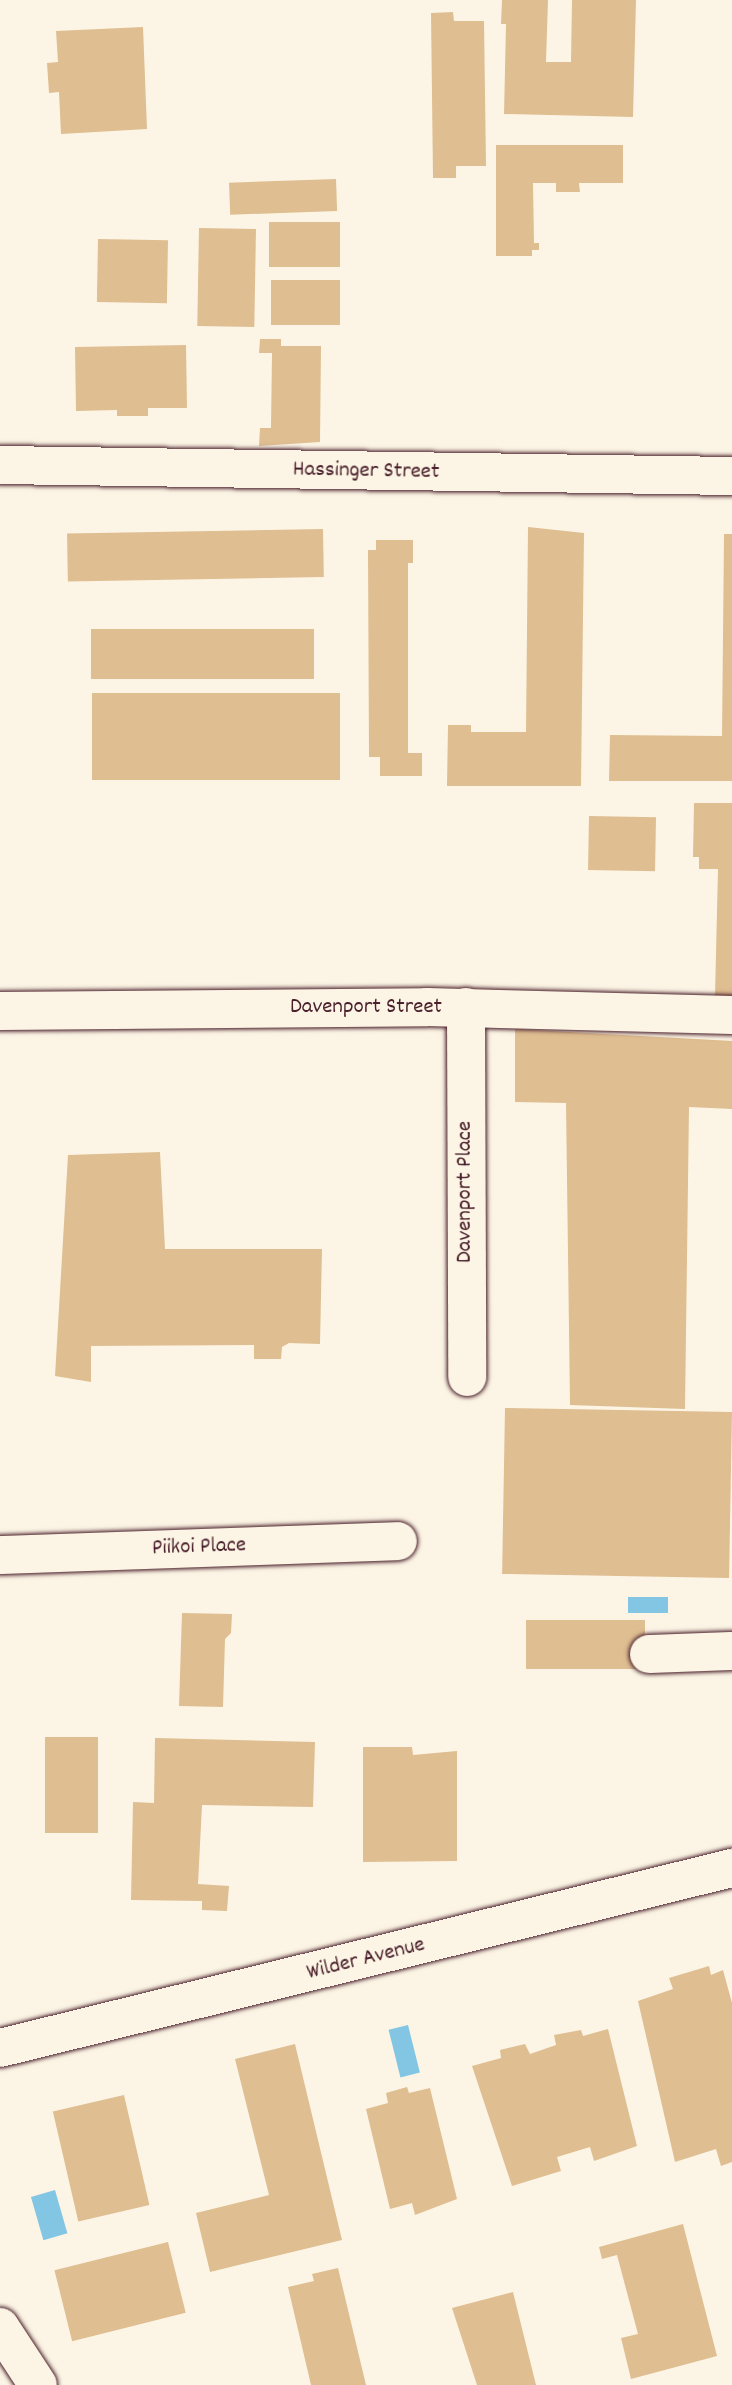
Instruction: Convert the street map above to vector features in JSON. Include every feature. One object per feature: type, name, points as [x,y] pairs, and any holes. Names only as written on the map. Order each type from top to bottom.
[{"type":"street","name":"Hassinger Street","points":[[0,465],[732,476]]},
{"type":"street","name":"Davenport Street","points":[[0,1011],[466,1007],[732,1015]]},
{"type":"street","name":"Davenport Place","points":[[466,1007],[467,1377]]},
{"type":"street","name":"Piikoi Place","points":[[0,1555],[398,1541]]},
{"type":"street","points":[[649,1654],[732,1651]]},
{"type":"street","name":"Wilder Avenue","points":[[0,2048],[732,1868]]},
{"type":"street","points":[[0,2327],[38,2385]]},
{"type":"water","points":[[628,1597],[668,1597],[668,1613],[628,1613]]},
{"type":"water","points":[[408,2025],[420,2073],[400,2077],[389,2030]]},
{"type":"water","points":[[55,2190],[67,2233],[43,2240],[31,2197]]},
{"type":"building","points":[[502,0],[548,0],[546,62],[571,62],[572,0],[636,0],[633,117],[504,114],[506,24],[501,24]]},
{"type":"building","points":[[453,12],[454,21],[484,21],[486,166],[456,166],[456,178],[433,178],[431,13]]},
{"type":"building","points":[[143,27],[147,129],[61,134],[59,92],[49,93],[47,63],[58,62],[56,31]]},
{"type":"building","points":[[496,145],[623,145],[623,183],[579,183],[580,192],[556,192],[556,183],[533,183],[534,243],[539,243],[539,250],[532,250],[532,256],[496,256]]},
{"type":"building","points":[[336,179],[337,211],[230,215],[229,183]]},
{"type":"building","points":[[269,222],[340,222],[340,267],[269,267]]},
{"type":"building","points":[[199,228],[256,229],[254,327],[197,326]]},
{"type":"building","points":[[98,239],[168,240],[167,303],[97,302]]},
{"type":"building","points":[[271,280],[340,280],[340,325],[271,325]]},
{"type":"building","points":[[260,339],[281,339],[281,346],[321,346],[320,442],[259,446],[260,428],[271,428],[272,353],[259,353]]},
{"type":"building","points":[[186,345],[187,408],[148,408],[148,416],[117,416],[117,410],[76,411],[75,347]]},
{"type":"building","points":[[528,527],[584,533],[581,786],[447,786],[448,725],[471,725],[471,732],[526,732]]},
{"type":"building","points":[[323,529],[324,577],[68,581],[67,533]]},
{"type":"building","points":[[724,534],[732,534],[732,781],[609,781],[610,735],[722,736]]},
{"type":"building","points":[[376,540],[413,540],[413,563],[408,563],[408,753],[422,753],[422,776],[380,776],[380,757],[369,757],[368,550],[376,550]]},
{"type":"building","points":[[91,629],[314,629],[314,679],[91,679]]},
{"type":"building","points":[[92,693],[340,693],[340,780],[92,780]]},
{"type":"building","points":[[694,803],[732,803],[732,996],[715,996],[718,869],[699,869],[699,857],[693,857]]},
{"type":"building","points":[[589,816],[656,817],[655,871],[588,870]]},
{"type":"building","points":[[515,1029],[732,1041],[732,1109],[689,1107],[685,1409],[570,1405],[566,1103],[515,1102]]},
{"type":"building","points":[[160,1152],[165,1249],[322,1249],[320,1344],[289,1343],[282,1347],[281,1359],[254,1359],[254,1345],[91,1346],[91,1382],[55,1376],[68,1155]]},
{"type":"building","points":[[505,1408],[732,1412],[729,1578],[502,1574]]},
{"type":"building","points":[[182,1613],[232,1614],[231,1633],[225,1639],[223,1707],[179,1706]]},
{"type":"building","points":[[526,1620],[645,1620],[645,1669],[526,1669]]},
{"type":"building","points":[[45,1737],[98,1737],[98,1833],[45,1833]]},
{"type":"building","points":[[155,1738],[315,1742],[313,1807],[202,1805],[198,1884],[229,1886],[227,1911],[202,1910],[202,1901],[131,1900],[133,1802],[154,1803]]},
{"type":"building","points":[[363,1747],[412,1747],[413,1755],[457,1751],[457,1861],[363,1862]]},
{"type":"building","points":[[709,1966],[711,1975],[723,1970],[732,2003],[732,2162],[721,2166],[716,2149],[675,2162],[638,2001],[673,1989],[669,1978]]},
{"type":"building","points":[[608,2029],[637,2146],[594,2161],[590,2147],[557,2157],[561,2171],[512,2186],[472,2066],[501,2058],[500,2050],[525,2044],[530,2054],[556,2045],[554,2035],[581,2030],[583,2036]]},
{"type":"building","points":[[295,2044],[342,2240],[210,2272],[196,2213],[269,2195],[235,2059]]},
{"type":"building","points":[[407,2087],[409,2093],[430,2088],[457,2199],[415,2215],[412,2203],[390,2209],[366,2109],[388,2103],[386,2093]]},
{"type":"building","points":[[124,2095],[149,2205],[78,2222],[53,2111]]},
{"type":"building","points":[[683,2224],[717,2356],[631,2379],[621,2338],[638,2334],[617,2255],[602,2259],[599,2247]]},
{"type":"building","points":[[168,2242],[186,2313],[72,2341],[54,2270]]},
{"type":"building","points":[[338,2268],[366,2385],[311,2385],[288,2287],[314,2281],[312,2274]]},
{"type":"building","points":[[513,2292],[536,2385],[477,2385],[452,2308]]}]
